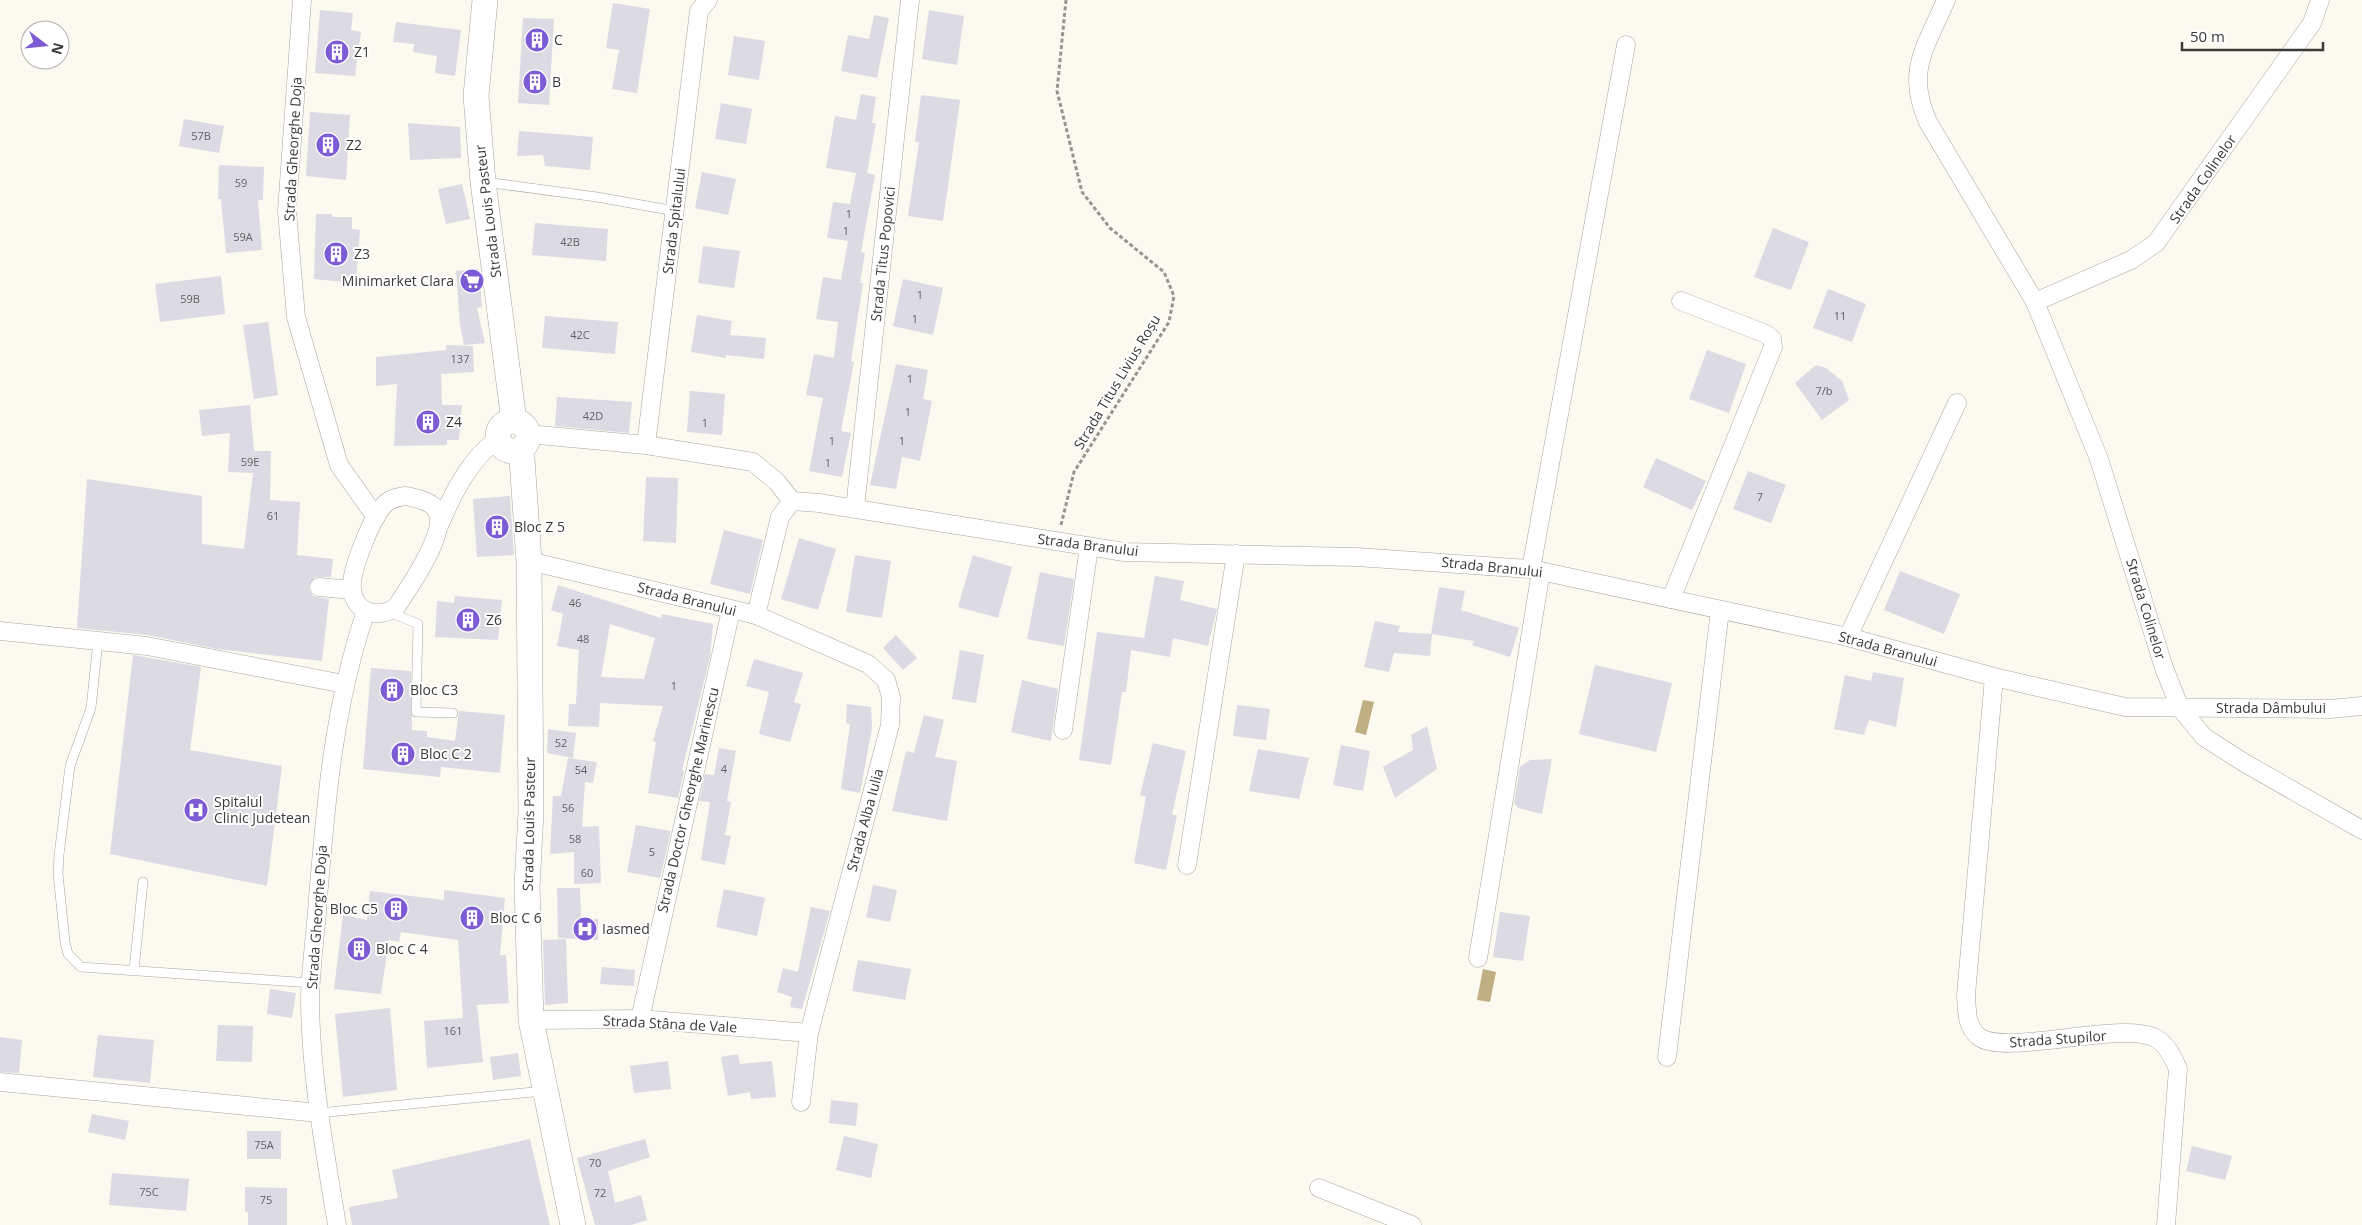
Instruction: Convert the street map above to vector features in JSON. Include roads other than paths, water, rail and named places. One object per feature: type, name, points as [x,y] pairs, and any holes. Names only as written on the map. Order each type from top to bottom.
[{"type":"main road","name":"Strada Louis Pasteur","points":[[485,0],[476,96],[483,182],[515,436],[522,459],[529,561],[531,812],[527,887],[531,1020],[574,1225]]},
{"type":"street","name":"Strada Gheorghe Doja","points":[[302,0],[287,211],[296,317],[339,465],[376,517]]},
{"type":"street","name":"Strada Spitalului","points":[[646,445],[699,11],[708,0]]},
{"type":"street","name":"Strada Titus Popovici","points":[[855,508],[910,0]]},
{"type":"street","name":"Strada Colinelor","points":[[1946,0],[1918,65],[1916,81],[1920,103],[1928,122],[2035,302],[2098,459],[2164,668],[2180,708],[2204,737],[2243,762],[2362,830]]},
{"type":"street","name":"Strada Colinelor","points":[[2035,302],[2132,260],[2156,242],[2312,23],[2320,0]]},
{"type":"street","points":[[1478,958],[1536,570],[1626,45]]},
{"type":"street","points":[[1671,599],[1773,347],[1772,339],[1766,334],[1681,301]]},
{"type":"street","points":[[1848,637],[1957,403]]},
{"type":"street","points":[[395,497],[386,503],[376,517],[355,570],[352,590],[354,597],[366,611],[382,614],[390,612],[397,606],[432,546],[455,491],[482,452],[515,436],[646,445],[753,462],[777,482],[792,501]]},
{"type":"street","points":[[425,502],[446,497],[455,491]]},
{"type":"street","points":[[362,495],[376,499],[406,496],[425,502],[437,509],[439,518],[438,529]]},
{"type":"street","name":"Strada Branului","points":[[529,561],[756,615],[780,517],[792,501],[855,508],[1057,543],[1124,552],[1357,556],[1536,570],[1848,637],[1994,677],[2125,707],[2180,708]]},
{"type":"street","points":[[1063,730],[1089,547]]},
{"type":"street","points":[[1187,865],[1236,554]]},
{"type":"street","points":[[318,587],[352,590]]},
{"type":"street","name":"Strada Doctor Gheorghe Marinescu","points":[[640,1019],[731,610]]},
{"type":"street","points":[[1667,1057],[1720,610]]},
{"type":"street","name":"Strada Gheorghe Doja","points":[[337,1225],[318,1113],[310,1002],[322,843],[337,718],[344,684],[366,611]]},
{"type":"street","name":"Strada Alba Iulia","points":[[756,615],[868,664],[886,680],[891,698],[890,725],[809,1033],[802,1102]]},
{"type":"street","points":[[0,631],[98,641],[204,656],[344,684]]},
{"type":"street","name":"Strada Stupilor","points":[[1994,677],[1966,995],[1968,1022],[1980,1038],[2002,1042],[2130,1034],[2154,1037],[2169,1050],[2178,1069],[2166,1225]]},
{"type":"street","name":"Strada Dâmbului","points":[[2180,708],[2330,708],[2362,706]]},
{"type":"street","name":"Strada Stâna de Vale","points":[[531,1020],[640,1019],[809,1033]]},
{"type":"street","points":[[0,1082],[318,1113]]},
{"type":"street","points":[[1319,1188],[1412,1225]]},
{"type":"lane","points":[[483,182],[597,197],[675,211]]},
{"type":"lane","points":[[390,612],[418,624],[416,712],[453,713]]},
{"type":"lane","points":[[98,641],[91,708],[70,766],[59,855],[58,874],[64,942],[68,954],[81,967],[312,983]]},
{"type":"lane","points":[[134,970],[143,882]]},
{"type":"lane","points":[[318,1113],[546,1090]]},
{"type":"place","name":"C","points":[[537,40]]},
{"type":"place","name":"Z1","points":[[337,52]]},
{"type":"place","name":"B","points":[[535,82]]},
{"type":"place","name":"Z2","points":[[328,145]]},
{"type":"place","name":"Z3","points":[[336,254]]},
{"type":"place","name":"Minimarket Clara","points":[[472,281]]},
{"type":"place","name":"Z4","points":[[428,422]]},
{"type":"place","name":"Bloc Z 5","points":[[497,527]]},
{"type":"place","name":"Z6","points":[[468,620]]},
{"type":"place","name":"Bloc C3","points":[[392,690]]},
{"type":"place","name":"Bloc C 2","points":[[403,754]]},
{"type":"place","name":"Spitalul Clinic Judetean","points":[[196,810]]},
{"type":"place","name":"Bloc C5","points":[[396,909]]},
{"type":"place","name":"Bloc C 6","points":[[472,918]]},
{"type":"place","name":"Iasmed","points":[[585,929]]},
{"type":"place","name":"Bloc C 4","points":[[359,949]]}]
